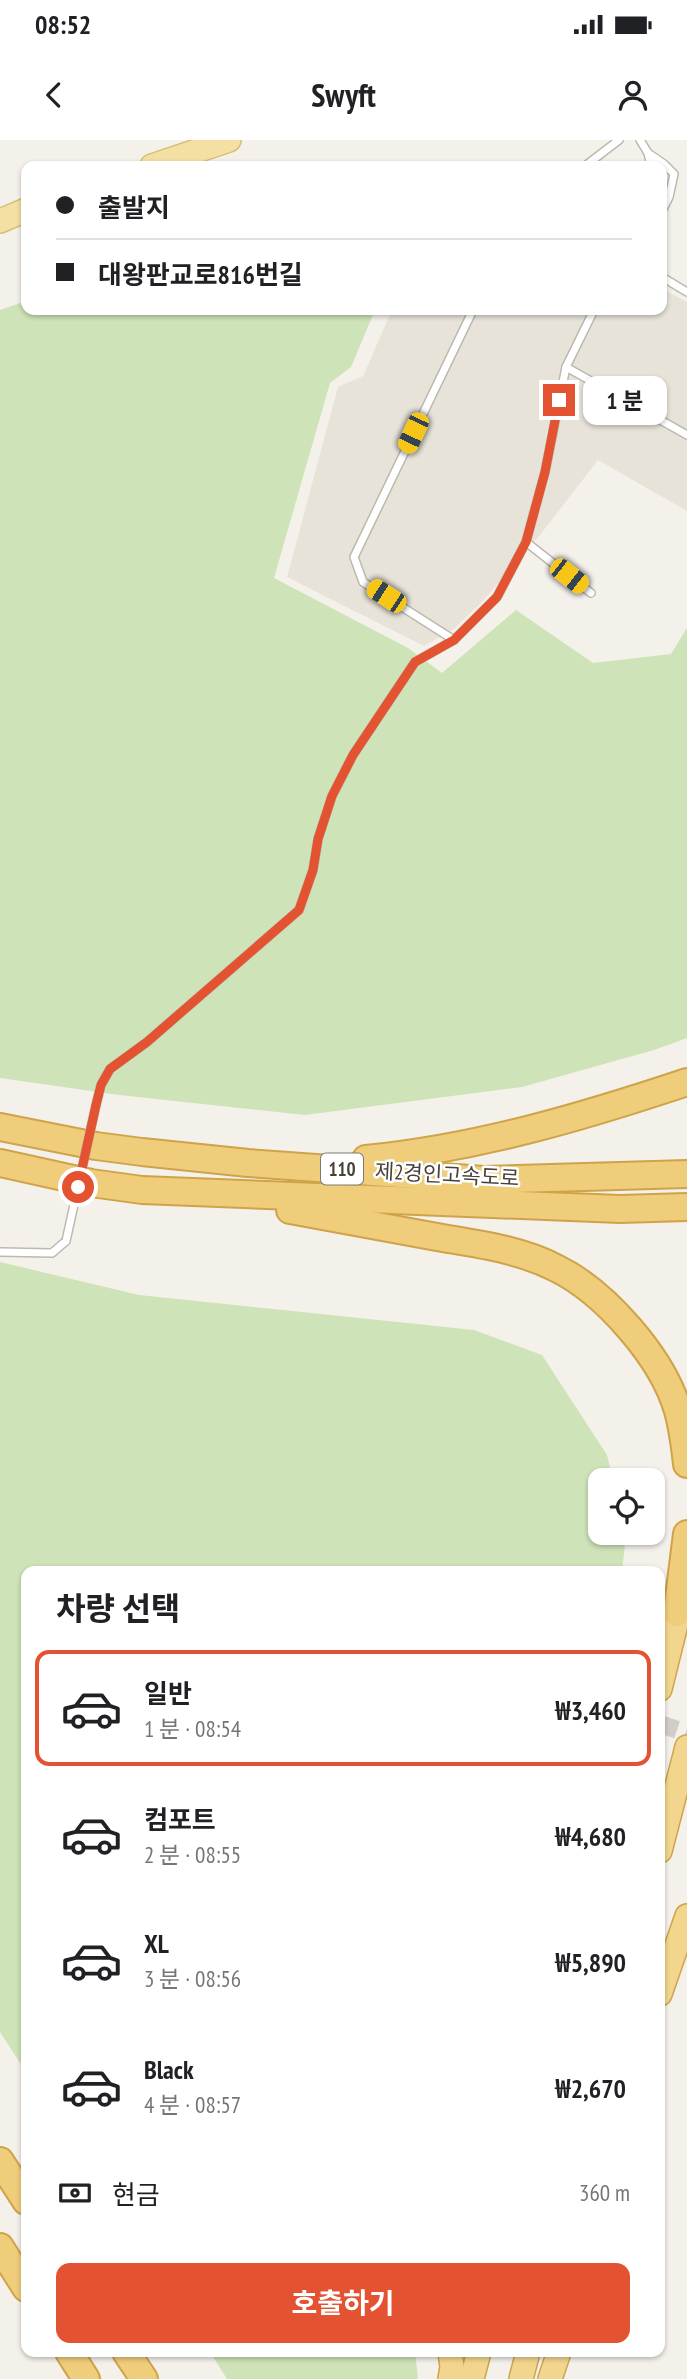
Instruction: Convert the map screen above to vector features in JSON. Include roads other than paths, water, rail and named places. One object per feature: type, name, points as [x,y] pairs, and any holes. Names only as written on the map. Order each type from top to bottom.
[{"type":"highway","points":[[248,1163],[368,1159],[468,1144],[517,1134],[606,1109],[687,1082]]},
{"type":"highway","name":"제2경인고속도로","points":[[0,1127],[96,1146],[248,1163],[484,1180],[687,1174]]},
{"type":"highway","name":"제2경인고속도로","points":[[0,1163],[91,1183],[142,1190],[620,1209],[687,1207]]},
{"type":"highway","points":[[195,1193],[501,1248],[556,1268],[584,1285],[610,1309],[651,1357],[678,1409],[687,1464]]},
{"type":"highway","points":[[665,1667],[677,1613],[687,1534]]},
{"type":"highway","points":[[677,1613],[687,1583]]},
{"type":"highway","points":[[665,1832],[687,1747]]},
{"type":"highway","points":[[665,1980],[687,1916]]},
{"type":"highway","points":[[0,2161],[21,2193]]},
{"type":"highway","points":[[0,2248],[21,2280]]},
{"type":"highway","points":[[71,2357],[86,2379]]},
{"type":"highway","points":[[129,2357],[144,2379]]},
{"type":"highway","points":[[450,2379],[453,2367],[451,2357]]},
{"type":"highway","points":[[472,2379],[478,2357]]},
{"type":"highway","points":[[521,2379],[527,2357]]},
{"type":"highway","points":[[550,2379],[557,2357]]},
{"type":"main road","points":[[167,161],[229,140]]},
{"type":"main road","points":[[0,221],[21,211]]},
{"type":"lane","points":[[592,161],[619,140]]},
{"type":"lane","points":[[640,140],[650,161]]},
{"type":"lane","points":[[648,153],[660,161]]},
{"type":"lane","points":[[667,167],[674,174],[667,201]]},
{"type":"lane","points":[[667,280],[687,292]]},
{"type":"lane","points":[[454,640],[363,582],[354,557],[470,315]]},
{"type":"lane","points":[[0,1252],[52,1253],[66,1241],[101,1085],[110,1069],[147,1042],[299,910],[313,870],[318,839],[332,796],[353,755],[415,662],[454,640],[497,597],[526,542],[545,472],[566,367],[592,315]]},
{"type":"lane","points":[[566,367],[687,435]]},
{"type":"lane","points":[[526,542],[591,593]]},
{"type":"tunnel","points":[[665,1726],[687,1733]]}]
